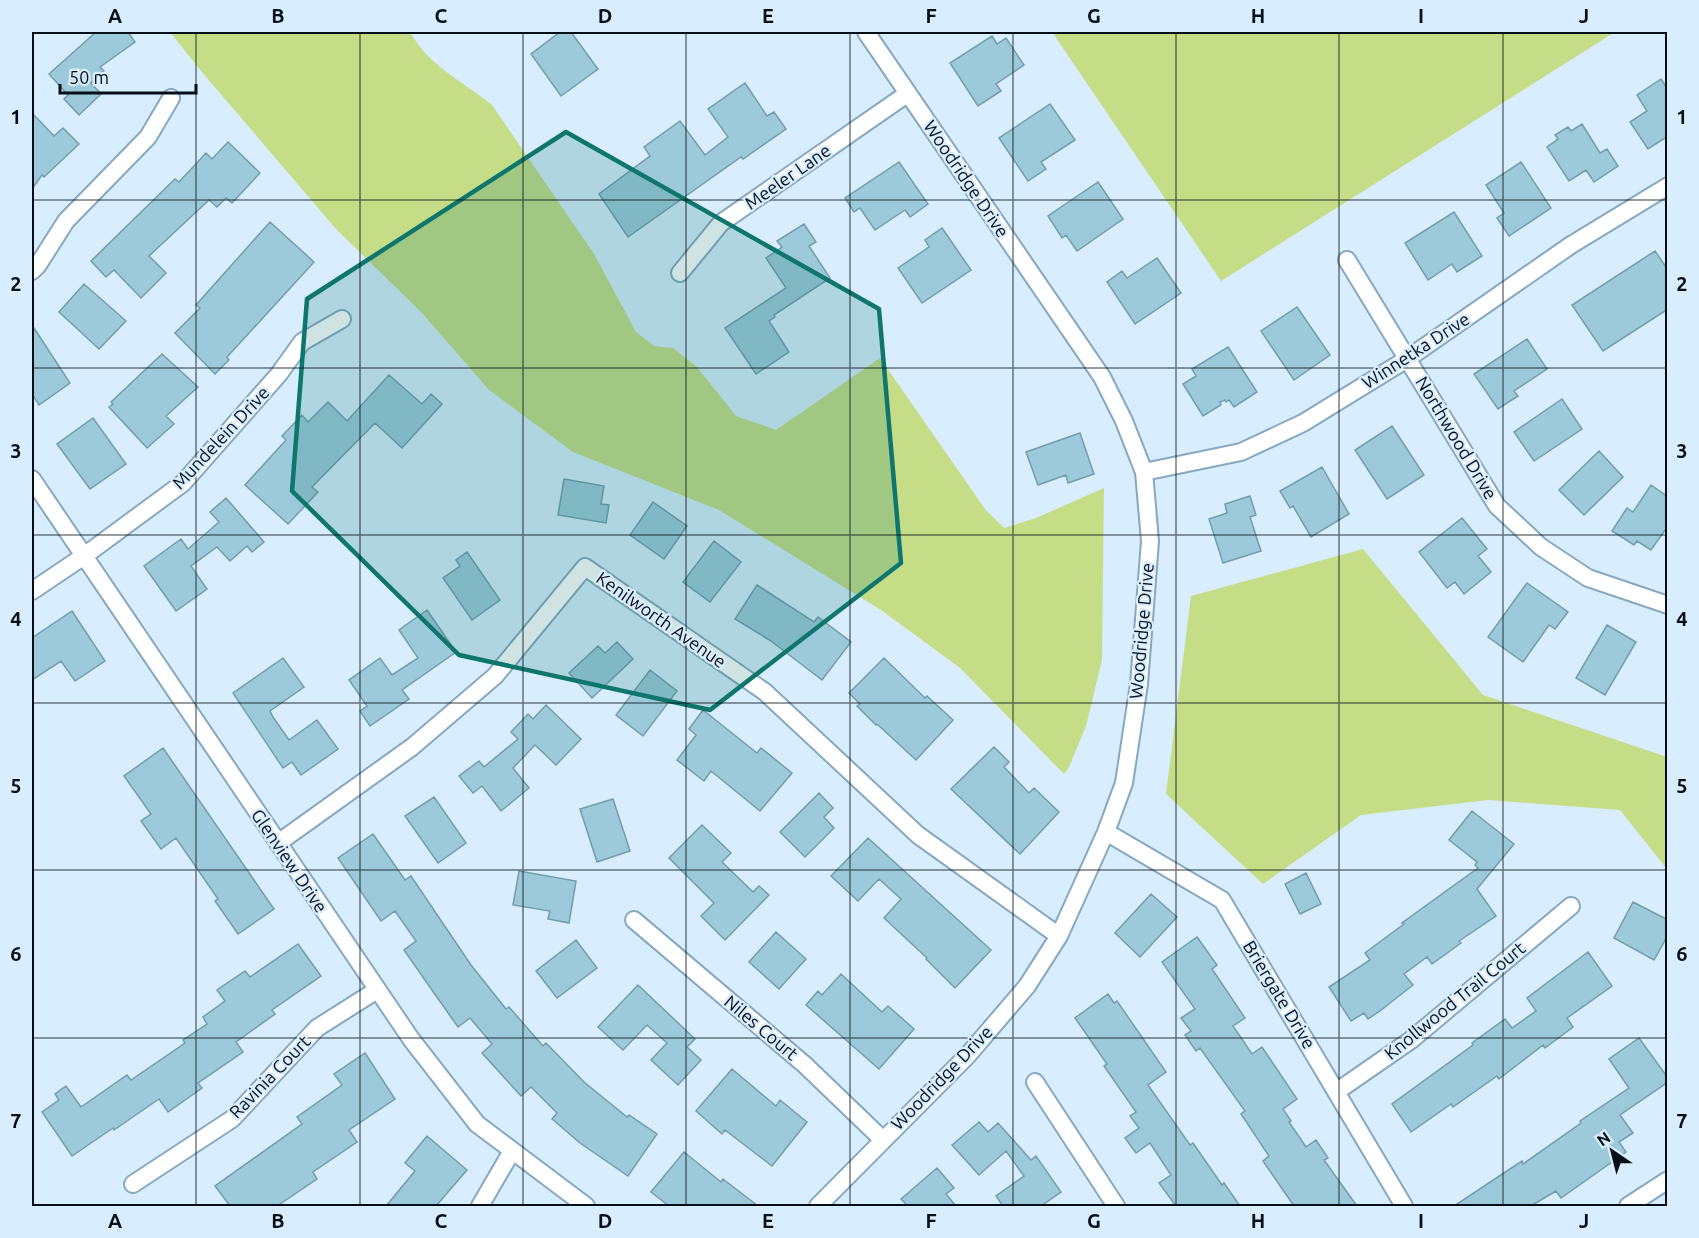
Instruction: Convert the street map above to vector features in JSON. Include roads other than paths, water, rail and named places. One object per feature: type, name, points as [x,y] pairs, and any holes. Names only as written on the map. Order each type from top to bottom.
[{"type":"street","name":"Woodridge Drive","points":[[818,1206],[968,1055],[1027,986],[1059,936],[1106,832],[1124,783],[1139,684],[1150,542],[1144,472],[1124,421],[1102,377],[866,32]]},
{"type":"street","name":"Meeler Lane","points":[[680,273],[721,223],[907,94]]},
{"type":"street","points":[[32,271],[66,221],[148,137],[171,98]]},
{"type":"street","name":"Winnetka Drive","points":[[1144,472],[1242,452],[1303,423],[1407,359],[1571,245],[1668,186]]},
{"type":"street","name":"Northwood Drive","points":[[1347,260],[1497,506],[1541,547],[1588,578],[1668,605]]},
{"type":"street","name":"Mundelein Drive","points":[[32,591],[183,483],[279,374],[302,342],[342,319]]},
{"type":"street","name":"Glenview Drive","points":[[32,479],[411,1039],[477,1124],[586,1206]]},
{"type":"street","name":"Kenilworth Avenue","points":[[278,843],[412,747],[495,676],[585,567],[765,692],[918,835],[1059,936]]},
{"type":"street","name":"Briergate Drive","points":[[1106,832],[1222,900],[1404,1206]]},
{"type":"street","name":"Knollwood Trail Court","points":[[1336,1092],[1411,1040],[1572,906]]},
{"type":"street","name":"Niles Court","points":[[634,920],[805,1065],[883,1140]]},
{"type":"street","name":"Ravinia Court","points":[[133,1184],[232,1119],[317,1028],[377,990]]},
{"type":"street","points":[[1035,1082],[1116,1206]]},
{"type":"street","points":[[480,1206],[512,1151]]},
{"type":"street","points":[[1628,1206],[1668,1180]]}]
